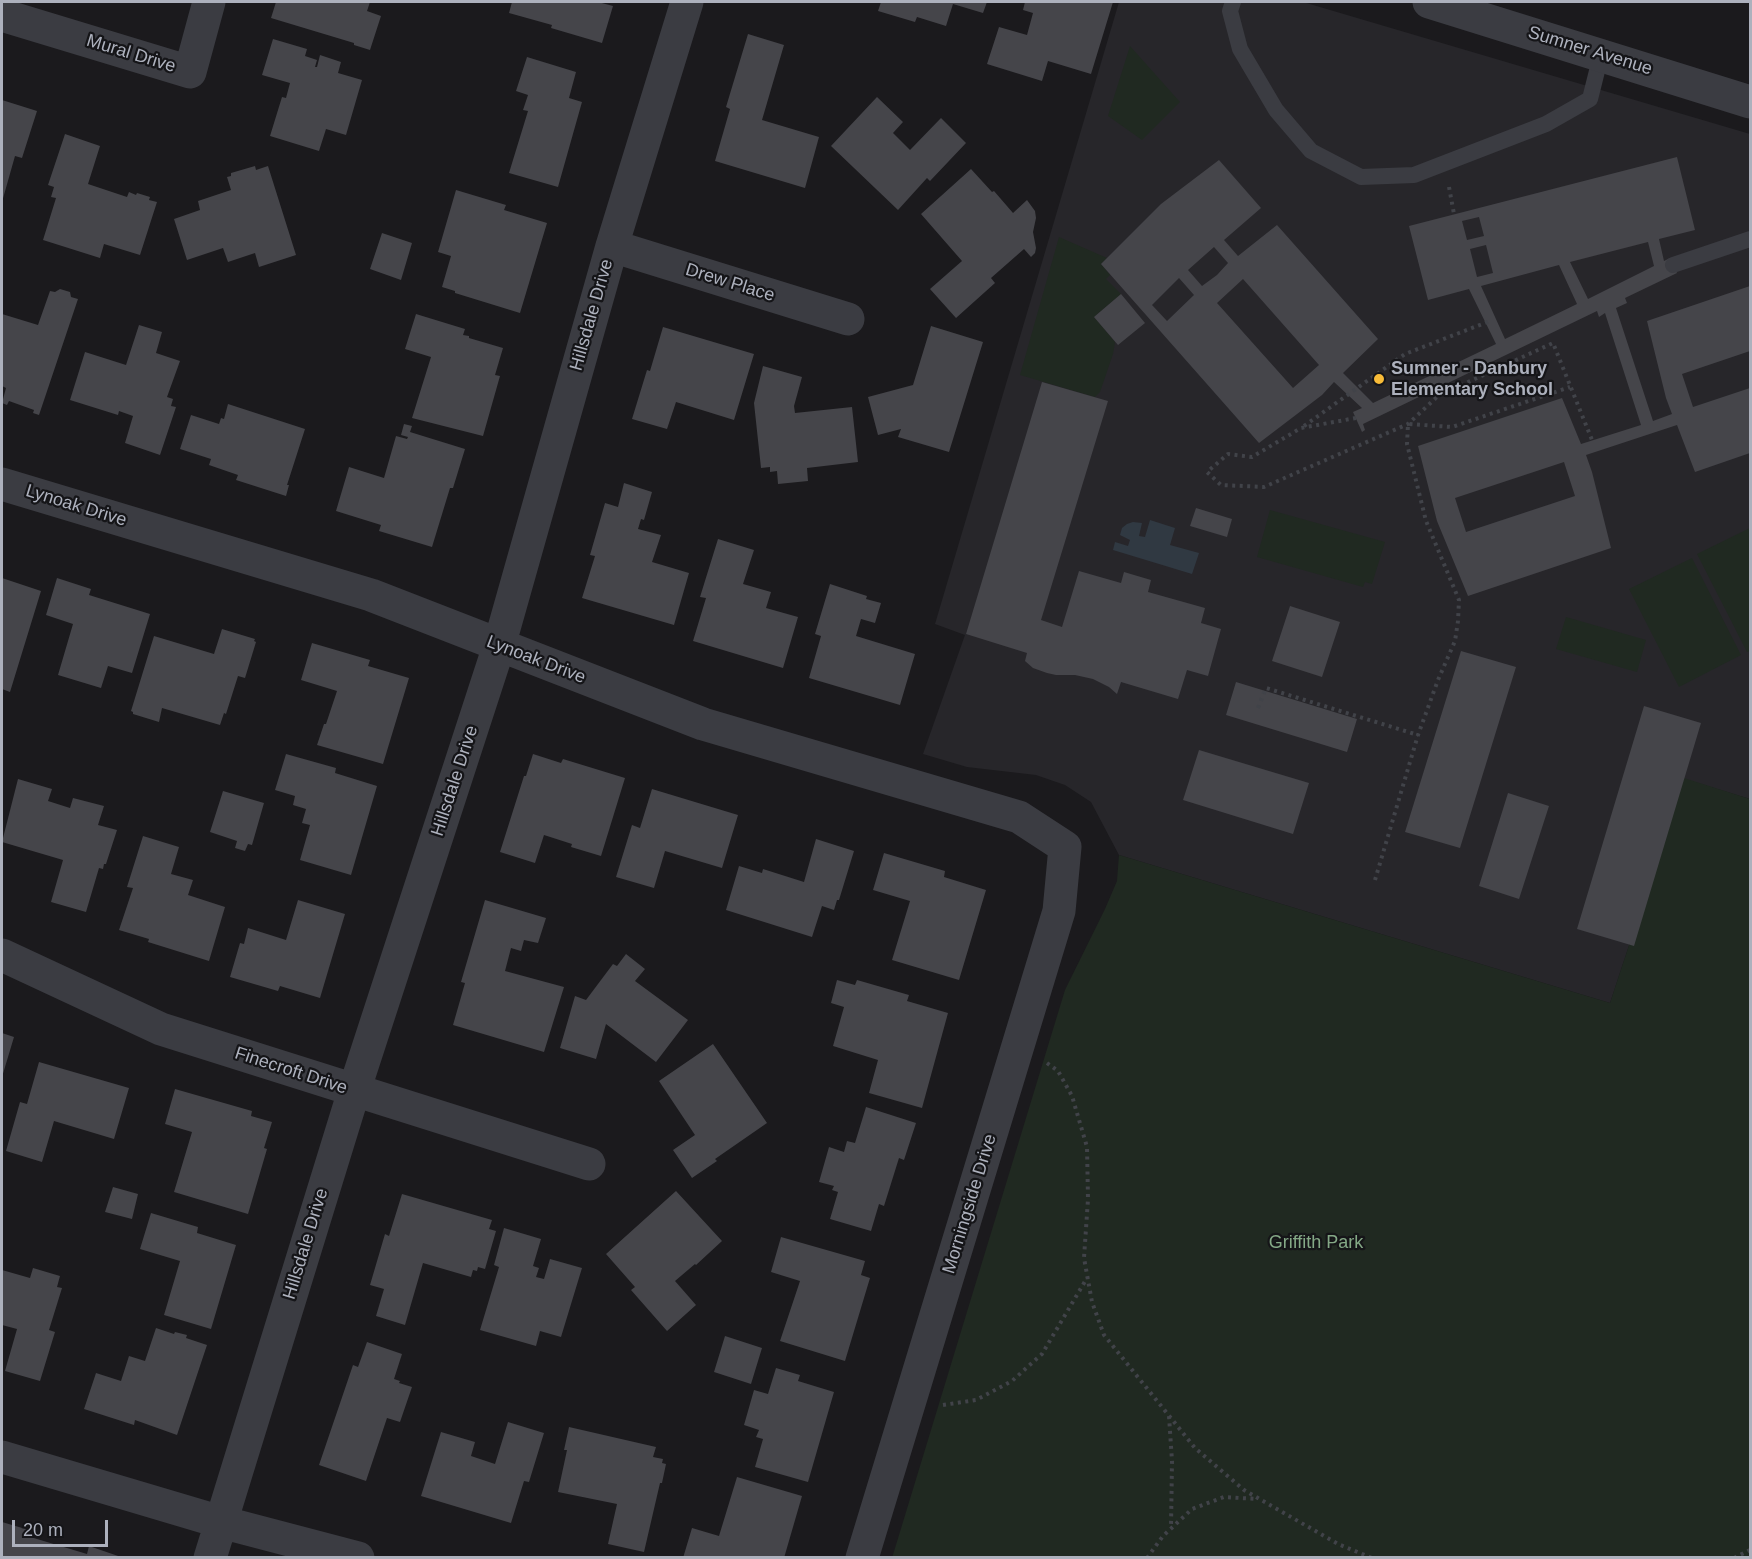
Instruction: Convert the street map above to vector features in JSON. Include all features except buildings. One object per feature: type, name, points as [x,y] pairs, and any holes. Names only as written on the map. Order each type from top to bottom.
[{"type":"street","name":"Mural Drive","points":[[2,15],[190,72],[209,2]]},
{"type":"street","name":"Hillsdale Drive","points":[[210,1557],[354,1091],[499,646],[612,246],[687,2]]},
{"type":"street","name":"Sumner Avenue","points":[[1429,2],[1750,102]]},
{"type":"street","name":"Drew Place","points":[[612,246],[848,319]]},
{"type":"street","name":"Lynoak Drive","points":[[2,484],[371,595],[703,724],[1019,817],[1065,847]]},
{"type":"street","name":"Morningside Drive","points":[[861,1557],[1059,911],[1065,847]]},
{"type":"street","name":"Finecroft Drive","points":[[2,955],[161,1029],[590,1164]]},
{"type":"street","points":[[2,1456],[221,1522],[358,1557]]},
{"type":"lane","points":[[1233,2],[1230,11],[1240,49],[1276,110],[1311,151],[1361,177],[1414,175],[1546,124],[1590,99],[1601,55]]},
{"type":"lane","points":[[1673,265],[1750,239]]},
{"type":"path","points":[[1490,321],[1406,354],[1300,428],[1252,457],[1228,454],[1207,472],[1221,485],[1264,487],[1408,424],[1438,396],[1553,343],[1592,440]]},
{"type":"path","points":[[1408,424],[1452,427],[1570,387]]},
{"type":"path","points":[[1300,428],[1356,418]]},
{"type":"path","points":[[1375,880],[1418,735],[1455,641],[1458,621],[1459,600],[1426,521],[1407,444],[1408,424]]},
{"type":"path","points":[[1258,708],[1266,688],[1418,735]]},
{"type":"path","points":[[1041,1058],[1058,1071],[1072,1096],[1087,1147],[1088,1199],[1084,1258],[1092,1302],[1104,1335],[1195,1448],[1244,1490],[1338,1544],[1372,1557]]},
{"type":"path","points":[[936,1405],[976,1400],[1012,1382],[1042,1354],[1088,1277]]},
{"type":"path","points":[[1169,1416],[1173,1461],[1170,1529]]},
{"type":"path","points":[[1147,1557],[1163,1536],[1192,1509],[1224,1497],[1259,1499]]},
{"type":"path","points":[[1734,1557],[1750,1550]]},
{"type":"shaded area","name":"Sumner - Danbury Elementary School","points":[[1119,2],[1303,2],[1750,134],[1750,799],[1684,779],[1610,1003],[1119,855],[1091,802],[1065,785],[1036,775],[967,767],[923,754],[965,635],[935,624]]},
{"type":"shaded area","points":[[1150,520],[1175,528],[1170,545],[1199,553],[1192,574],[1113,550],[1115,542],[1128,546],[1130,540],[1120,535],[1122,528],[1133,522],[1142,523],[1139,536],[1145,537]]},
{"type":"green space","points":[[1130,46],[1180,102],[1142,140],[1108,116]]},
{"type":"green space","points":[[1059,237],[1107,258],[1101,264],[1110,275],[1106,279],[1121,294],[1094,317],[1115,342],[1100,392],[1095,397],[1020,375]]},
{"type":"green space","points":[[1270,510],[1385,542],[1372,584],[1365,582],[1363,587],[1257,557]]},
{"type":"green space","points":[[1750,528],[1750,651],[1747,652],[1697,554]]},
{"type":"green space","points":[[1692,558],[1741,655],[1679,687],[1629,589]]},
{"type":"green space","points":[[1566,617],[1646,640],[1637,672],[1556,649]]},
{"type":"green space","name":"Griffith Park","points":[[1684,778],[1750,799],[1750,1557],[892,1558],[1065,990],[1117,881],[1119,855],[1610,1003]]},
{"type":"place","name":"Sumner - Danbury Elementary School","points":[[1379,379]]}]
